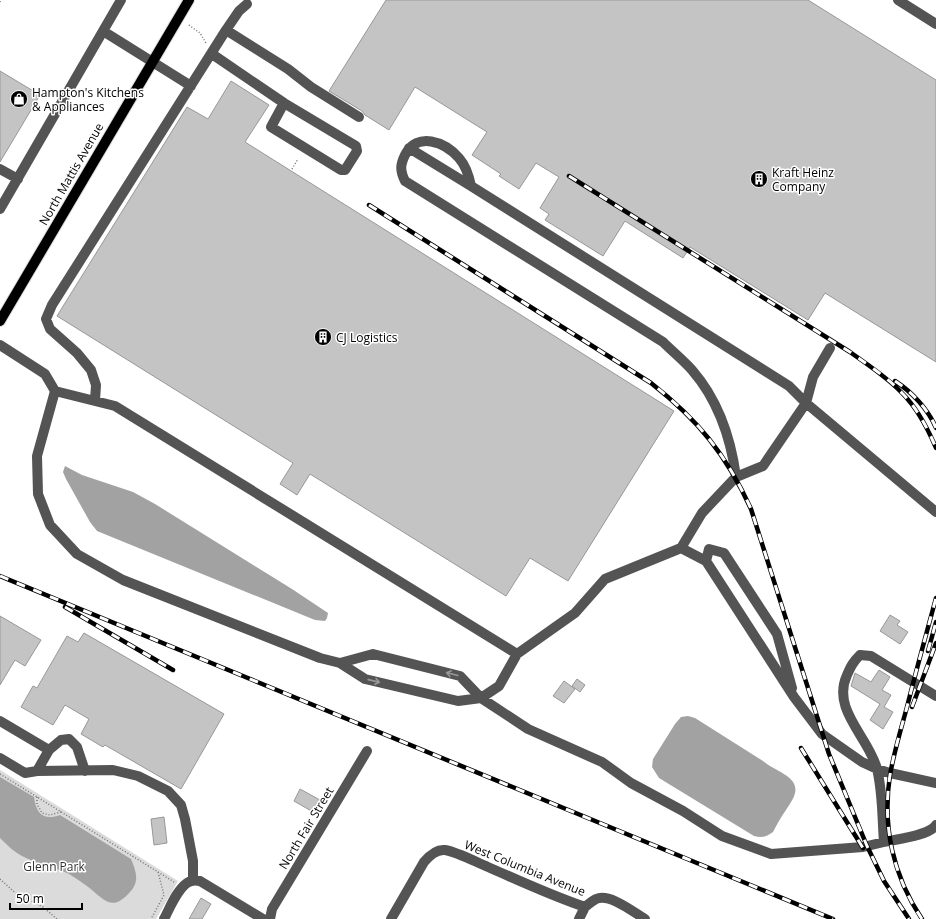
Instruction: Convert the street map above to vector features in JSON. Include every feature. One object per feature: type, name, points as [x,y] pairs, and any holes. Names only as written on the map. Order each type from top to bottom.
[{"type":"main road","name":"North Mattis Avenue","points":[[0,321],[189,0]]},
{"type":"street","points":[[0,209],[121,0]]},
{"type":"street","points":[[898,0],[936,24]]},
{"type":"street","points":[[95,400],[96,385],[91,370],[77,353],[50,329],[46,319],[52,305],[226,30],[247,4]]},
{"type":"street","points":[[226,30],[288,69],[311,87],[358,117]]},
{"type":"street","points":[[103,32],[191,86]]},
{"type":"street","points":[[212,54],[284,103],[356,146],[357,151],[346,170],[341,170],[271,127],[284,103]]},
{"type":"street","points":[[471,186],[468,171],[460,158],[443,145],[426,140],[414,143],[409,148],[401,164],[401,172],[405,181],[663,342],[692,370],[712,400],[724,426],[733,454],[736,477]]},
{"type":"street","points":[[409,148],[789,386],[936,512]]},
{"type":"street","points":[[0,169],[18,178]]},
{"type":"street","points":[[0,345],[45,374],[55,391],[37,456],[38,494],[50,525],[77,554],[123,580],[320,658],[340,663],[365,679],[458,701],[482,698],[499,686],[518,654],[575,613],[605,579],[681,548],[702,513],[736,477],[763,466],[806,402],[812,377],[830,348]]},
{"type":"street","points":[[55,391],[115,406],[518,654]]},
{"type":"street","points":[[681,548],[706,561],[794,698],[822,734],[862,762],[877,769],[936,783]]},
{"type":"street","points":[[706,561],[709,549],[724,553],[777,634],[794,698]]},
{"type":"street","points":[[340,663],[372,654],[460,676],[482,698],[528,729],[602,762],[631,783],[683,811],[722,836],[771,854],[863,847],[915,836],[934,829],[936,825]]},
{"type":"street","points":[[884,842],[877,769],[870,750],[857,731],[843,702],[843,683],[854,661],[860,655],[871,656],[936,696]]},
{"type":"street","points":[[0,721],[49,750]]},
{"type":"street","points":[[37,771],[49,750],[61,740],[69,739],[77,748],[85,771]]},
{"type":"street","name":"North Fair Street","points":[[270,919],[272,909],[367,751]]},
{"type":"street","points":[[0,758],[25,773],[37,771],[113,770],[138,776],[168,791],[181,805],[185,819],[193,861],[193,880]]},
{"type":"street","name":"West Columbia Avenue","points":[[391,919],[424,862],[436,851],[444,850],[585,907],[595,899],[609,899],[618,902],[644,919]]},
{"type":"street","points":[[164,919],[178,894],[187,882],[193,880],[200,881],[263,919]]},
{"type":"street","points":[[578,919],[585,907]]},
{"type":"path","points":[[189,25],[200,33],[206,44]]},
{"type":"path","points":[[292,169],[298,159]]},
{"type":"path","points":[[0,774],[175,882]]},
{"type":"path","points":[[37,797],[37,804],[42,813],[50,816],[61,812]]},
{"type":"path","points":[[151,919],[164,895],[158,872]]},
{"type":"path","points":[[0,879],[13,891],[43,907],[57,919]]},
{"type":"green space","name":"Glenn Park","points":[[0,770],[178,881],[156,919],[0,919]]},
{"type":"shaded area","points":[[65,466],[82,475],[133,492],[155,504],[292,589],[328,613],[327,618],[325,621],[315,620],[97,531],[90,522],[66,479],[63,472]]},
{"type":"shaded area","points":[[688,716],[695,718],[792,780],[795,788],[794,797],[773,832],[764,837],[754,836],[659,778],[652,767],[653,759],[675,724],[681,717]]},
{"type":"shaded area","points":[[0,777],[34,797],[37,808],[42,815],[54,817],[60,815],[131,859],[136,872],[136,880],[130,892],[119,901],[111,903],[69,874],[24,857],[8,846],[0,838]]},
{"type":"building","name":"Kraft Heinz Company","points":[[386,0],[808,0],[936,80],[936,362],[825,293],[808,320],[690,247],[683,258],[625,221],[603,256],[545,220],[549,214],[540,208],[559,177],[536,163],[519,189],[499,176],[501,174],[472,155],[487,132],[415,87],[389,130],[365,115],[362,111],[329,91]]},
{"type":"building","points":[[0,71],[40,95],[0,162]]},
{"type":"building","name":"CJ Logistics","points":[[231,81],[269,105],[245,142],[674,411],[568,581],[530,558],[506,596],[310,474],[297,495],[280,484],[293,463],[57,316],[187,107],[208,119]]},
{"type":"building","points":[[890,615],[900,621],[897,625],[908,632],[900,644],[880,631]]},
{"type":"building","points":[[0,616],[41,640],[25,666],[15,660],[0,685]]},
{"type":"building","points":[[84,633],[224,714],[181,789],[105,745],[103,747],[81,734],[89,719],[65,705],[53,725],[21,707],[33,686],[37,688],[67,636],[78,642]]},
{"type":"building","points":[[879,670],[890,677],[882,690],[891,695],[884,707],[893,712],[883,729],[870,720],[880,704],[851,686],[855,673],[871,682]]},
{"type":"building","points":[[577,679],[585,685],[580,692],[572,686]]},
{"type":"building","points":[[564,681],[575,689],[564,703],[553,696]]},
{"type":"building","points":[[300,789],[320,800],[313,812],[294,801]]},
{"type":"building","points":[[164,817],[167,843],[154,845],[151,819]]},
{"type":"building","points":[[201,898],[211,904],[202,919],[189,919]]},
{"type":"railway","points":[[569,176],[850,352],[877,371],[896,387],[913,405],[926,426],[936,448]]},
{"type":"railway","points":[[369,205],[651,383],[683,411],[709,439],[731,471],[751,509],[829,754],[867,846],[884,881],[909,919]]},
{"type":"railway","points":[[895,381],[919,402],[929,414],[936,428]]},
{"type":"railway","points":[[0,576],[833,919]]},
{"type":"railway","points":[[922,919],[904,886],[892,850],[889,832],[888,794],[890,775],[896,749],[936,598]]},
{"type":"railway","points":[[65,607],[173,670]]},
{"type":"railway","points":[[928,651],[936,622]]},
{"type":"railway","points":[[912,707],[936,643]]},
{"type":"railway","points":[[801,748],[863,848]]},
{"type":"place","name":"Hampton's Kitchens & Appliances","points":[[19,99]]},
{"type":"place","name":"Kraft Heinz Company","points":[[759,179]]},
{"type":"place","name":"CJ Logistics","points":[[323,337]]}]
